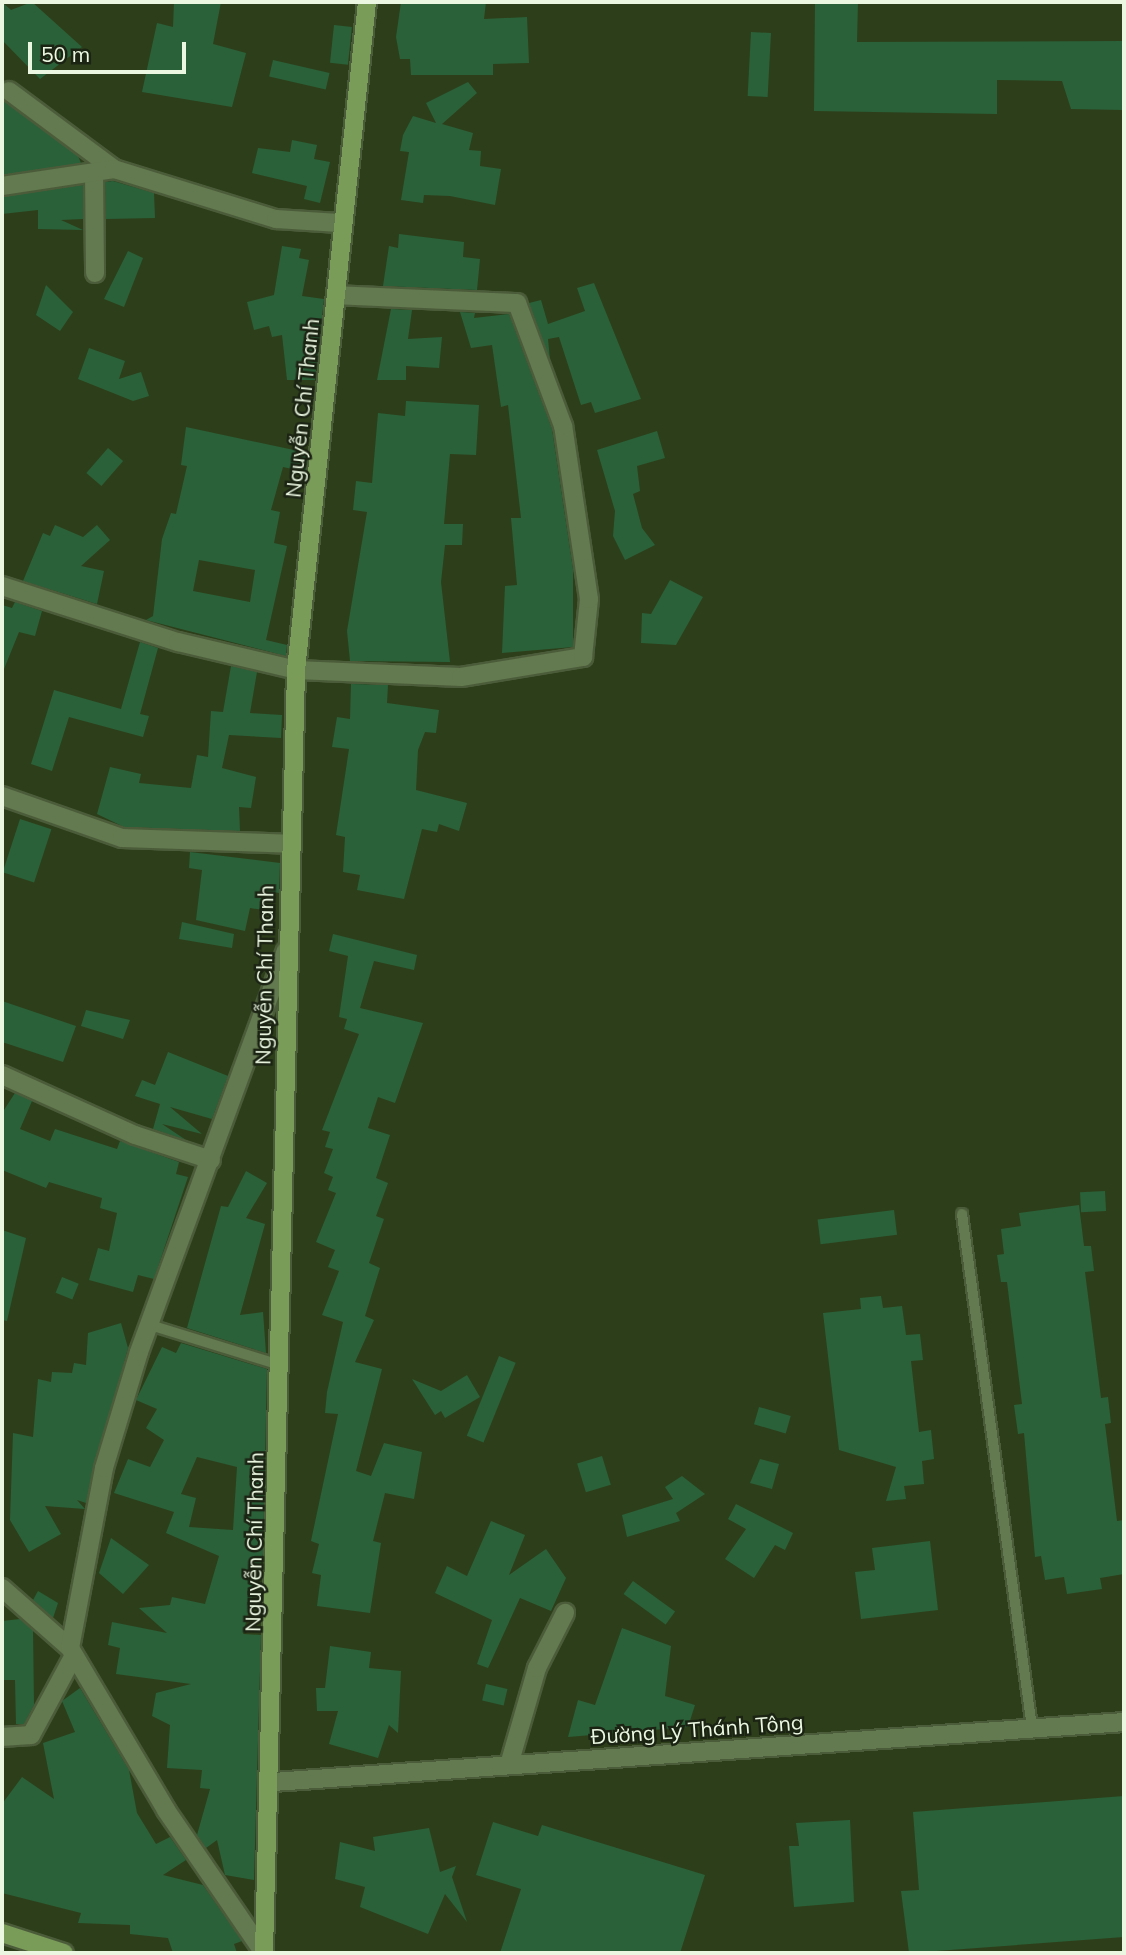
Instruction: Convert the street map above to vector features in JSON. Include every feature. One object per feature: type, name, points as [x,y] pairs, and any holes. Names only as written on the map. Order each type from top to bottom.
[{"type":"main road","name":"Nguyễn Chí Thanh","points":[[264,1953],[274,1782],[286,951],[296,670],[336,295],[340,223],[367,2]]},
{"type":"main road","points":[[2,1933],[64,1953]]},
{"type":"street","points":[[9,91],[114,169],[276,219],[340,223]]},
{"type":"street","points":[[2,186],[114,169]]},
{"type":"street","points":[[94,172],[95,274]]},
{"type":"street","points":[[2,586],[178,642],[296,670],[461,677],[583,657],[588,611],[584,540],[563,426],[517,303],[336,295]]},
{"type":"street","points":[[2,796],[122,838],[290,844]]},
{"type":"street","points":[[2,1737],[31,1735],[72,1652],[104,1468],[150,1325],[286,951]]},
{"type":"street","points":[[2,1075],[145,1139],[211,1160]]},
{"type":"street","points":[[2,1588],[72,1652],[166,1810],[264,1953]]},
{"type":"street","points":[[509,1765],[537,1668],[565,1613]]},
{"type":"street","name":"Đường Lý Thánh Tông","points":[[274,1782],[1124,1723]]},
{"type":"lane","points":[[962,1214],[1032,1728]]},
{"type":"lane","points":[[150,1325],[279,1365]]},
{"type":"building","points":[[2,2],[11,10],[32,2],[82,47],[40,79],[2,40]]},
{"type":"building","points":[[174,2],[221,2],[213,44],[246,53],[232,107],[142,92],[157,23],[173,27]]},
{"type":"building","points":[[401,2],[486,2],[484,19],[527,17],[529,63],[493,64],[493,75],[411,75],[410,59],[400,59],[396,37]]},
{"type":"building","points":[[815,2],[858,2],[857,42],[1124,41],[1124,110],[1071,109],[1062,81],[997,80],[997,114],[814,111]]},
{"type":"building","points":[[334,25],[352,27],[348,65],[330,63]]},
{"type":"building","points":[[751,32],[771,33],[768,97],[748,96]]},
{"type":"building","points":[[273,60],[330,73],[326,90],[269,77]]},
{"type":"building","points":[[468,82],[477,93],[442,124],[473,133],[469,150],[481,151],[480,166],[501,169],[495,205],[450,196],[424,195],[423,203],[401,200],[409,152],[400,151],[403,135],[413,116],[436,123],[426,103]]},
{"type":"building","points":[[2,100],[78,156],[81,163],[2,175]]},
{"type":"building","points":[[292,140],[317,145],[314,159],[330,162],[320,203],[304,199],[307,186],[252,173],[258,148],[290,152]]},
{"type":"building","points":[[113,181],[154,193],[155,218],[106,219],[105,182]]},
{"type":"building","points":[[83,185],[83,219],[61,220],[83,230],[38,229],[38,210],[2,214],[2,197]]},
{"type":"building","points":[[399,234],[464,242],[463,257],[480,259],[477,290],[383,286],[389,246],[398,248]]},
{"type":"building","points":[[282,246],[301,249],[299,258],[309,260],[302,296],[324,299],[315,380],[287,380],[282,335],[272,337],[269,326],[254,330],[247,302],[274,295]]},
{"type":"building","points":[[128,251],[143,258],[124,307],[104,299]]},
{"type":"building","points":[[594,283],[641,399],[595,413],[591,402],[581,405],[559,337],[548,339],[550,360],[529,303],[541,300],[548,324],[585,311],[577,288]]},
{"type":"building","points":[[46,285],[73,312],[60,331],[36,315]]},
{"type":"building","points":[[391,309],[412,310],[408,339],[442,337],[439,368],[406,366],[406,380],[377,380]]},
{"type":"building","points":[[460,312],[475,313],[474,318],[509,314],[552,429],[573,569],[573,647],[502,653],[505,586],[517,585],[511,518],[521,518],[508,405],[501,407],[492,345],[471,348]]},
{"type":"building","points":[[89,348],[125,361],[119,379],[141,372],[149,396],[133,401],[78,379]]},
{"type":"building","points":[[406,401],[479,405],[476,455],[450,454],[444,524],[463,524],[462,545],[445,545],[441,582],[450,662],[350,661],[347,631],[367,512],[353,510],[356,481],[372,483],[378,413],[405,416]]},
{"type":"building","points":[[186,427],[308,453],[306,472],[283,467],[271,510],[280,512],[274,543],[287,546],[266,640],[287,645],[286,656],[146,620],[153,616],[162,539],[171,513],[176,514],[187,466],[181,465]],"holes":[[[199,560],[255,570],[250,602],[193,591]]]},
{"type":"building","points":[[657,431],[665,458],[637,466],[640,491],[633,494],[642,528],[655,545],[625,560],[613,536],[615,511],[597,450]]},
{"type":"building","points":[[108,448],[123,461],[101,486],[86,473]]},
{"type":"building","points":[[55,525],[83,537],[97,525],[110,540],[81,566],[104,571],[97,604],[23,581],[43,533],[50,536]]},
{"type":"building","points":[[670,580],[703,597],[676,645],[641,643],[642,613],[651,614]]},
{"type":"building","points":[[15,602],[42,611],[35,636],[19,632],[2,674],[2,605],[12,608]]},
{"type":"building","points":[[140,642],[158,648],[140,714],[149,716],[143,737],[69,717],[52,771],[31,764],[54,690],[121,709]]},
{"type":"building","points":[[231,666],[257,672],[250,713],[282,715],[281,738],[229,735],[222,768],[256,777],[251,808],[239,807],[240,831],[124,827],[97,814],[110,767],[141,774],[139,783],[191,788],[197,755],[208,757],[211,711],[223,712]]},
{"type":"building","points":[[351,684],[388,685],[387,703],[439,710],[436,733],[425,732],[418,750],[416,790],[467,803],[459,831],[439,824],[437,832],[422,829],[404,899],[357,890],[360,875],[343,872],[345,837],[336,835],[349,749],[332,747],[337,717],[350,719]]},
{"type":"building","points":[[20,819],[51,829],[34,882],[3,872]]},
{"type":"building","points":[[190,852],[280,863],[279,893],[265,891],[263,910],[250,908],[245,931],[196,920],[202,870],[189,868]]},
{"type":"building","points":[[182,922],[234,934],[232,948],[179,939]]},
{"type":"building","points":[[333,934],[417,955],[414,970],[374,961],[360,1008],[423,1023],[395,1103],[378,1097],[368,1128],[390,1135],[376,1178],[388,1183],[376,1216],[384,1219],[369,1263],[380,1268],[365,1316],[374,1320],[355,1362],[382,1369],[356,1471],[371,1476],[384,1443],[422,1452],[414,1499],[385,1493],[373,1541],[381,1543],[370,1613],[317,1606],[321,1575],[312,1573],[319,1544],[311,1541],[338,1414],[325,1413],[327,1392],[343,1322],[322,1315],[339,1271],[328,1267],[335,1250],[316,1242],[336,1193],[328,1190],[333,1177],[324,1173],[333,1149],[325,1147],[330,1132],[322,1130],[359,1034],[344,1029],[347,1019],[339,1017],[348,956],[329,951]]},
{"type":"building","points":[[2,1001],[76,1026],[63,1062],[2,1042]]},
{"type":"building","points":[[86,1010],[130,1020],[123,1039],[81,1026]]},
{"type":"building","points":[[168,1052],[228,1076],[212,1119],[170,1107],[202,1134],[162,1124],[186,1140],[153,1129],[160,1104],[135,1096],[142,1080],[155,1085]]},
{"type":"building","points":[[15,1093],[32,1101],[20,1129],[50,1141],[55,1129],[117,1149],[120,1141],[179,1162],[176,1174],[188,1177],[154,1279],[138,1275],[133,1292],[89,1280],[98,1248],[109,1251],[117,1213],[100,1208],[102,1198],[49,1182],[46,1188],[2,1170],[2,1113]]},
{"type":"building","points":[[246,1171],[267,1183],[246,1218],[265,1224],[240,1315],[263,1312],[266,1353],[187,1328],[221,1206],[228,1207]]},
{"type":"building","points":[[1105,1191],[1106,1211],[1081,1212],[1080,1192]]},
{"type":"building","points":[[1079,1205],[1084,1246],[1091,1246],[1094,1271],[1085,1272],[1101,1398],[1108,1397],[1111,1423],[1105,1424],[1117,1521],[1124,1520],[1124,1574],[1100,1578],[1102,1589],[1067,1594],[1064,1577],[1045,1580],[1041,1556],[1035,1557],[1024,1433],[1018,1434],[1014,1405],[1022,1404],[1007,1282],[1001,1282],[997,1255],[1004,1254],[1001,1229],[1021,1226],[1019,1213]]},
{"type":"building","points":[[894,1210],[897,1235],[821,1244],[818,1219]]},
{"type":"building","points":[[2,1230],[26,1238],[7,1321],[2,1320]]},
{"type":"building","points":[[62,1277],[79,1284],[72,1300],[56,1293]]},
{"type":"building","points":[[881,1296],[883,1308],[902,1306],[906,1335],[920,1334],[923,1360],[911,1361],[919,1432],[931,1430],[934,1459],[922,1461],[924,1484],[904,1486],[906,1499],[886,1501],[896,1467],[839,1450],[823,1313],[861,1309],[860,1298]]},
{"type":"building","points":[[121,1323],[128,1348],[86,1503],[77,1500],[85,1509],[45,1506],[61,1534],[29,1552],[10,1520],[13,1433],[33,1437],[38,1379],[51,1382],[52,1372],[72,1373],[74,1363],[86,1365],[88,1333]]},
{"type":"building","points":[[181,1343],[267,1369],[263,1554],[243,1634],[261,1635],[254,1880],[225,1875],[217,1840],[206,1848],[197,1835],[210,1789],[200,1788],[202,1770],[167,1768],[170,1725],[152,1716],[156,1693],[191,1684],[116,1674],[120,1648],[108,1645],[112,1622],[167,1633],[139,1608],[170,1605],[172,1597],[205,1604],[219,1556],[166,1533],[174,1512],[114,1493],[128,1459],[150,1467],[164,1440],[146,1428],[157,1409],[136,1400],[162,1347],[176,1353]],"holes":[[[197,1457],[237,1467],[233,1530],[189,1527],[196,1498],[181,1494]]]},
{"type":"building","points":[[499,1356],[516,1363],[483,1442],[467,1436]]},
{"type":"building","points":[[467,1375],[480,1397],[445,1418],[441,1411],[435,1415],[412,1379],[441,1391]]},
{"type":"building","points":[[759,1407],[791,1416],[786,1433],[754,1424]]},
{"type":"building","points":[[602,1456],[611,1485],[586,1492],[577,1464]]},
{"type":"building","points":[[760,1459],[779,1464],[772,1489],[750,1483]]},
{"type":"building","points":[[682,1476],[705,1494],[676,1513],[680,1521],[627,1537],[622,1515],[673,1499],[665,1487]]},
{"type":"building","points":[[736,1504],[793,1533],[785,1550],[775,1545],[754,1578],[725,1559],[746,1529],[728,1519]]},
{"type":"building","points":[[491,1521],[525,1535],[509,1575],[546,1549],[566,1578],[551,1611],[520,1598],[488,1668],[477,1664],[492,1620],[435,1593],[447,1566],[467,1576]]},
{"type":"building","points":[[111,1538],[149,1565],[123,1594],[99,1573]]},
{"type":"building","points":[[930,1541],[938,1610],[861,1619],[855,1572],[875,1570],[872,1548]]},
{"type":"building","points":[[633,1581],[675,1612],[666,1625],[624,1594]]},
{"type":"building","points":[[38,1591],[58,1603],[53,1618],[33,1600]]},
{"type":"building","points":[[20,1619],[33,1630],[34,1705],[24,1724],[16,1724],[15,1680],[2,1680],[2,1621]]},
{"type":"building","points":[[622,1628],[671,1646],[665,1696],[695,1705],[688,1727],[568,1737],[578,1700],[595,1705]]},
{"type":"building","points":[[330,1646],[371,1652],[369,1668],[401,1671],[398,1733],[389,1725],[378,1758],[329,1744],[338,1711],[317,1711],[316,1688],[325,1688]]},
{"type":"building","points":[[486,1684],[507,1689],[504,1706],[482,1701]]},
{"type":"building","points":[[80,1688],[129,1770],[137,1813],[156,1844],[170,1837],[186,1860],[163,1875],[203,1885],[242,1941],[234,1944],[237,1953],[173,1953],[168,1938],[130,1934],[130,1925],[78,1923],[81,1913],[2,1893],[2,1804],[22,1777],[54,1799],[43,1743],[75,1732],[62,1701]]},
{"type":"building","points":[[1124,1796],[1124,1937],[909,1953],[901,1891],[919,1890],[913,1812]]},
{"type":"building","points":[[850,1820],[854,1902],[794,1907],[789,1846],[799,1846],[796,1823]]},
{"type":"building","points":[[493,1822],[538,1836],[542,1825],[705,1875],[680,1953],[500,1953],[521,1889],[476,1875]]},
{"type":"building","points":[[429,1828],[440,1872],[456,1866],[452,1877],[467,1922],[445,1894],[428,1934],[360,1907],[365,1887],[335,1879],[340,1842],[375,1851],[373,1837]]}]
